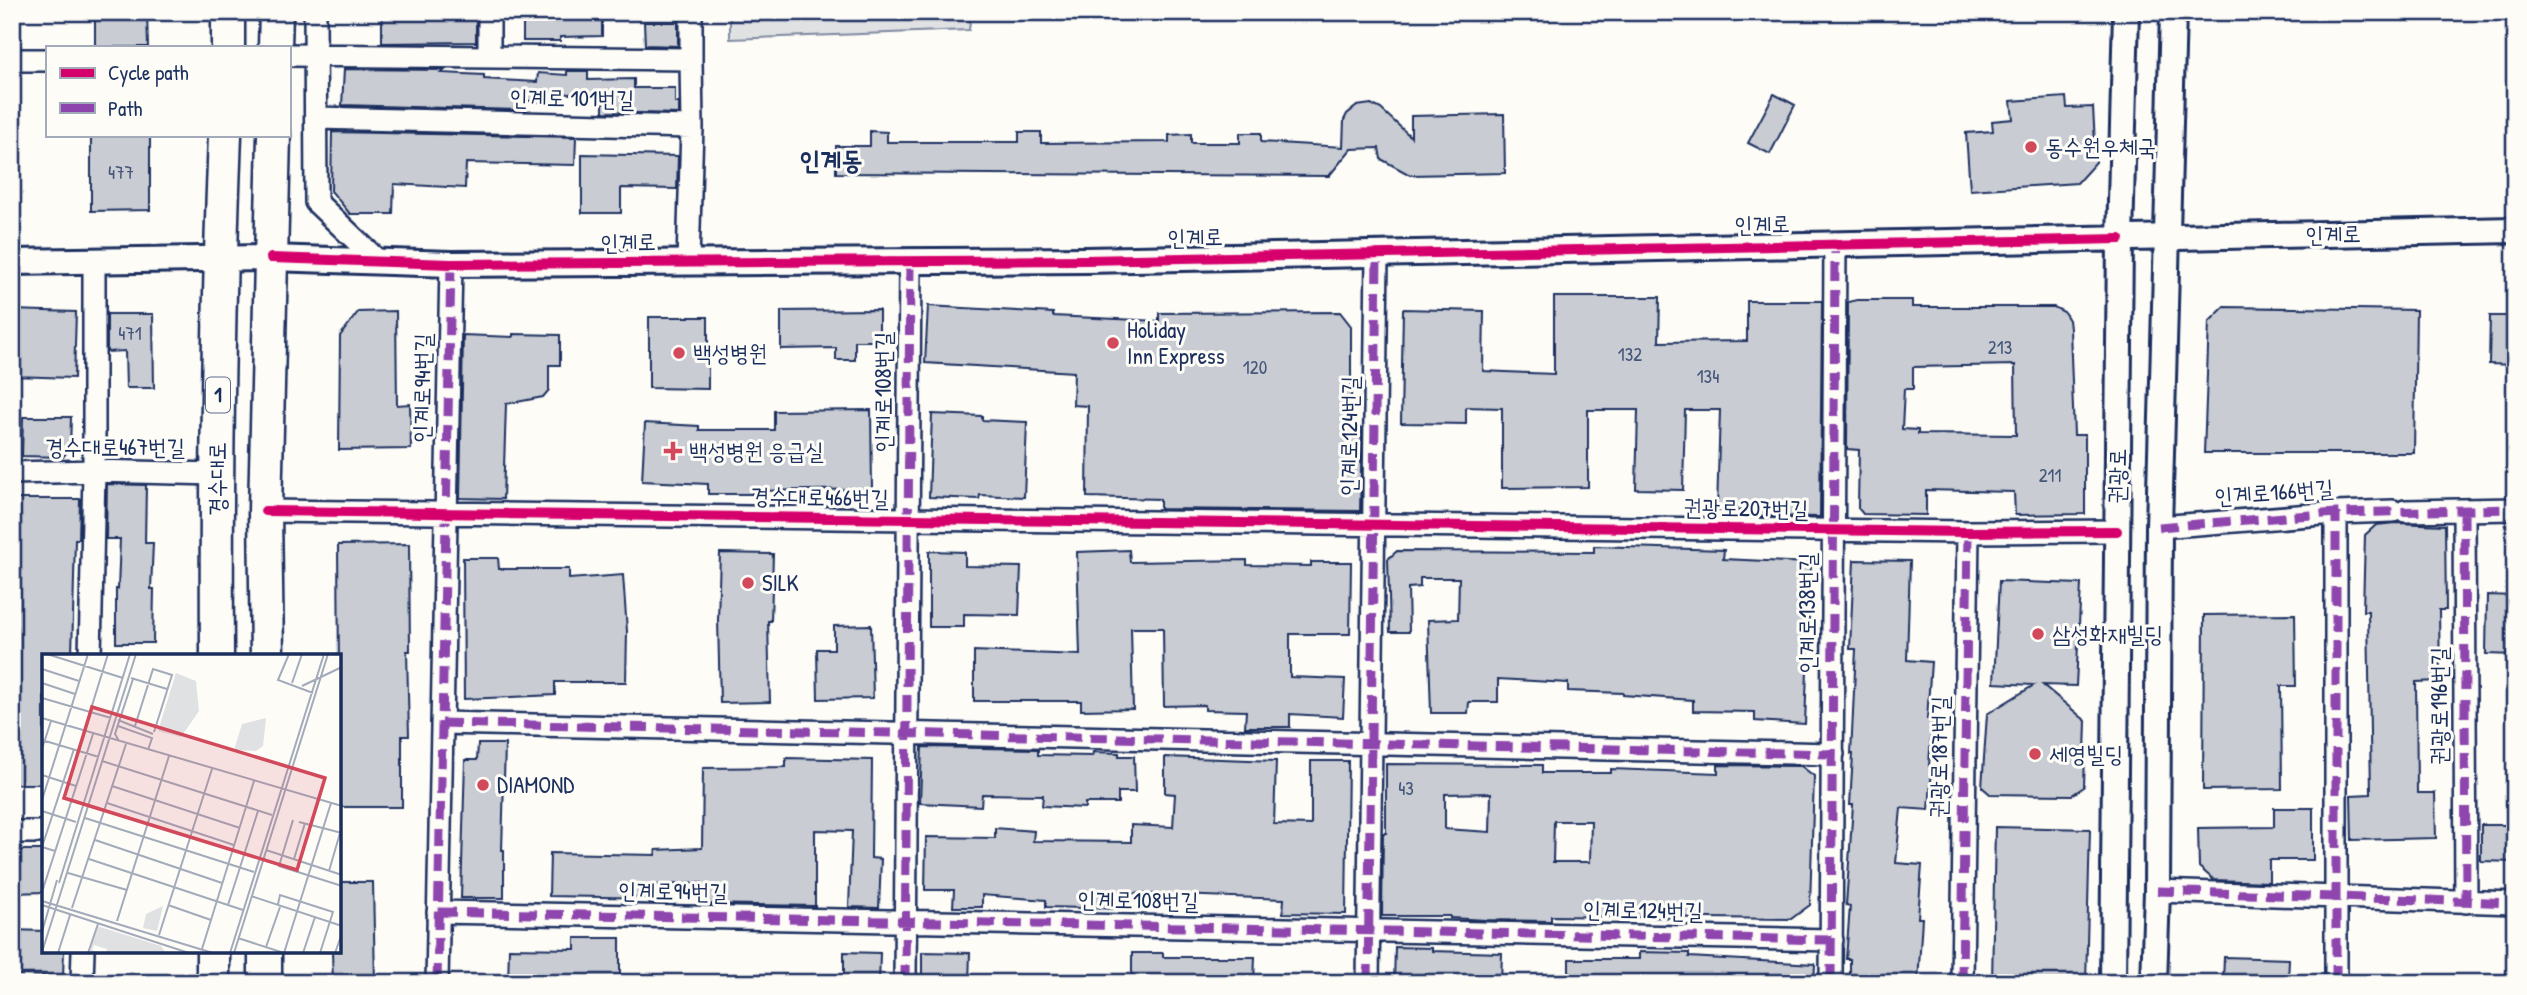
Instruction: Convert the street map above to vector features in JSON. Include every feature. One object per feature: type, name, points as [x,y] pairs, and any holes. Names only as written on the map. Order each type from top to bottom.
[{"type":"main road","points":[[228,12],[228,46]]},
{"type":"main road","points":[[275,46],[276,12]]},
{"type":"main road","name":"경수대로","points":[[217,654],[219,261],[225,136]]},
{"type":"main road","points":[[267,654],[265,511],[274,136]]},
{"type":"main road","points":[[213,953],[213,983]]},
{"type":"main road","points":[[265,953],[265,983]]},
{"type":"street","points":[[315,12],[316,202],[379,262]]},
{"type":"street","points":[[489,12],[489,57]]},
{"type":"street","points":[[688,262],[692,127],[691,12]]},
{"type":"street","name":"권광로","points":[[2113,983],[2120,239],[2126,12]]},
{"type":"street","name":"권광로","points":[[2154,983],[2159,527],[2173,12]]},
{"type":"street","points":[[290,55],[691,59]]},
{"type":"street","points":[[12,60],[46,60]]},
{"type":"street","name":"인계로 101번길","points":[[316,118],[692,127]]},
{"type":"street","name":"인계로","points":[[12,262],[219,261],[271,258],[451,264],[1377,255],[2515,230]]},
{"type":"street","name":"인계로138번길","points":[[1832,983],[1835,243]]},
{"type":"street","name":"인계로124번길","points":[[1368,983],[1377,255]]},
{"type":"street","name":"인계로108번길","points":[[905,983],[911,260]]},
{"type":"street","points":[[90,654],[94,471],[94,262]]},
{"type":"street","name":"인계로94번길","points":[[437,983],[451,264]]},
{"type":"street","name":"경수대로467번길","points":[[12,473],[94,471],[216,474]]},
{"type":"street","name":"인계로166번길","points":[[2159,527],[2336,513],[2515,509]]},
{"type":"street","name":"권광로196번길","points":[[2464,510],[2466,902]]},
{"type":"street","name":"경수대로466번길","points":[[265,511],[1374,524]]},
{"type":"street","points":[[2336,513],[2336,983]]},
{"type":"street","name":"권광로207번길","points":[[1374,524],[1968,532],[2117,531]]},
{"type":"street","name":"권광로187번길","points":[[1962,983],[1968,532]]},
{"type":"street","points":[[442,723],[1833,754]]},
{"type":"street","points":[[12,832],[42,832]]},
{"type":"street","points":[[2157,891],[2515,903]]},
{"type":"street","name":"인계로94번길","points":[[438,912],[906,922]]},
{"type":"street","name":"인계로108번길","points":[[906,922],[1369,931]]},
{"type":"street","name":"인계로124번길","points":[[1369,931],[1832,940]]},
{"type":"street","points":[[82,983],[83,953]]},
{"type":"shaded area","points":[[730,12],[971,12],[969,30],[730,39]]},
{"type":"building","points":[[95,12],[147,12],[148,46],[95,46]]},
{"type":"building","points":[[382,12],[459,12],[459,15],[476,16],[476,42],[382,43]]},
{"type":"building","points":[[523,12],[602,12],[602,36],[560,37],[560,41],[523,41]]},
{"type":"building","points":[[644,22],[678,22],[678,46],[645,45]]},
{"type":"building","points":[[344,69],[445,70],[441,73],[537,82],[538,73],[567,75],[567,71],[588,71],[588,80],[634,79],[634,88],[675,88],[675,103],[679,103],[679,114],[603,112],[603,96],[556,93],[555,103],[520,100],[519,110],[342,105]]},
{"type":"building","points":[[1774,94],[1795,105],[1770,154],[1748,143]]},
{"type":"building","name":"동수원우체국","points":[[2066,97],[2067,108],[2093,107],[2096,162],[2077,183],[1970,190],[1966,133],[1993,131],[1992,121],[2013,119],[2011,101]]},
{"type":"building","points":[[1371,104],[1381,109],[1411,137],[1411,116],[1504,114],[1505,173],[1410,175],[1381,159],[1379,148],[1351,149],[1329,176],[836,173],[836,146],[870,146],[870,131],[887,132],[887,142],[1019,142],[1019,132],[1041,132],[1041,143],[1169,142],[1169,135],[1191,134],[1191,143],[1240,143],[1240,133],[1261,133],[1261,142],[1343,147],[1344,120],[1347,114],[1357,106]]},
{"type":"building","points":[[332,132],[576,137],[575,165],[466,163],[465,188],[394,184],[393,214],[350,214],[331,191]]},
{"type":"building","points":[[91,136],[150,136],[150,210],[91,211]]},
{"type":"building","points":[[582,154],[678,156],[677,189],[621,188],[621,213],[582,213]]},
{"type":"building","points":[[1554,297],[1660,297],[1659,342],[1747,341],[1747,301],[1822,301],[1820,517],[1745,516],[1745,511],[1717,510],[1720,410],[1685,410],[1683,490],[1636,489],[1638,410],[1588,410],[1588,487],[1502,488],[1502,408],[1466,407],[1466,424],[1401,423],[1403,309],[1484,311],[1483,371],[1554,374]]},
{"type":"building","points":[[1912,300],[1912,307],[2054,307],[2064,312],[2070,329],[2074,435],[2085,435],[2085,514],[2015,515],[2014,492],[1926,490],[1926,515],[1863,514],[1858,508],[1859,450],[1847,449],[1848,302]],"holes":[[[2015,365],[2016,435],[1918,434],[1918,430],[1902,429],[1904,389],[1913,389],[1913,367]]]},
{"type":"building","points":[[928,306],[1159,321],[1159,313],[1340,312],[1351,326],[1351,428],[1362,428],[1360,511],[1160,509],[1160,499],[1087,497],[1088,406],[1073,405],[1074,372],[925,363]]},
{"type":"building","points":[[2224,307],[2416,310],[2414,453],[2204,453],[2209,322]]},
{"type":"building","points":[[12,310],[76,312],[74,378],[12,376]]},
{"type":"building","points":[[879,310],[879,341],[855,341],[855,360],[836,360],[836,348],[781,349],[781,311]]},
{"type":"building","points":[[396,311],[397,405],[410,404],[411,449],[339,450],[340,336],[358,312]]},
{"type":"building","points":[[107,314],[153,314],[154,388],[126,388],[125,351],[107,352]]},
{"type":"building","points":[[2490,316],[2515,316],[2515,365],[2489,364]]},
{"type":"building","name":"백성병원","points":[[649,317],[708,317],[708,389],[649,388]]},
{"type":"building","points":[[513,334],[560,335],[560,365],[549,365],[549,390],[543,397],[506,404],[503,499],[460,498],[463,335],[513,337]]},
{"type":"building","points":[[871,410],[872,489],[708,494],[708,484],[642,481],[645,423],[699,426],[699,430],[774,430],[774,411]]},
{"type":"building","points":[[932,414],[982,416],[982,420],[1027,422],[1024,497],[929,497]]},
{"type":"building","points":[[23,417],[71,417],[70,448],[63,457],[22,456]]},
{"type":"building","points":[[107,484],[146,485],[145,543],[153,543],[153,643],[116,643],[120,539],[106,539]]},
{"type":"building","points":[[17,499],[80,499],[79,539],[75,539],[72,654],[42,654],[42,784],[12,784],[12,538],[17,538]]},
{"type":"building","points":[[2376,525],[2445,525],[2446,610],[2439,610],[2440,681],[2416,682],[2417,793],[2435,793],[2436,838],[2352,840],[2351,795],[2371,794],[2368,611],[2363,611],[2365,535]]},
{"type":"building","points":[[409,544],[409,736],[402,736],[402,807],[341,807],[338,545]]},
{"type":"building","points":[[1594,546],[1724,550],[1723,559],[1811,563],[1805,724],[1755,721],[1755,712],[1693,711],[1693,700],[1568,691],[1568,683],[1498,679],[1498,702],[1469,702],[1468,713],[1431,713],[1428,620],[1458,619],[1459,578],[1420,578],[1420,587],[1408,588],[1409,632],[1390,632],[1388,559],[1397,551],[1594,552]]},
{"type":"building","points":[[1129,550],[1130,562],[1247,560],[1247,565],[1311,566],[1311,562],[1351,562],[1350,634],[1290,634],[1290,677],[1345,679],[1343,717],[1290,714],[1290,727],[1245,727],[1246,711],[1205,710],[1205,705],[1164,706],[1163,628],[1131,628],[1133,709],[1081,710],[1081,701],[974,701],[974,651],[1080,655],[1077,552]]},
{"type":"building","points":[[929,551],[965,552],[965,566],[1021,567],[1019,615],[964,614],[964,627],[929,627]]},
{"type":"building","points":[[720,553],[773,554],[771,621],[768,621],[770,702],[720,703]]},
{"type":"building","points":[[463,558],[498,558],[499,569],[569,569],[569,579],[623,575],[627,631],[626,682],[555,682],[555,695],[464,699]]},
{"type":"building","points":[[1854,560],[1910,561],[1907,660],[1931,662],[1927,719],[1932,719],[1929,810],[1901,808],[1896,863],[1922,865],[1918,918],[1922,918],[1918,983],[1850,983],[1850,959],[1846,959],[1850,906],[1846,905],[1853,805],[1850,805],[1856,649],[1850,649]]},
{"type":"building","points":[[1999,581],[2081,584],[2076,686],[2043,685],[2086,721],[2084,787],[2072,795],[1990,794],[1982,787],[1987,714],[2034,685],[1994,683]]},
{"type":"building","points":[[2487,595],[2515,596],[2515,655],[2486,654]]},
{"type":"building","points":[[2295,614],[2296,686],[2281,686],[2282,789],[2203,790],[2204,615]]},
{"type":"building","points":[[871,625],[873,698],[818,699],[817,649],[834,649],[834,626]]},
{"type":"building","points":[[478,744],[505,744],[502,850],[504,898],[461,898],[465,760],[477,760]]},
{"type":"building","points":[[922,747],[1038,749],[1038,755],[1092,756],[1093,752],[1134,756],[1135,792],[1118,792],[1118,803],[1085,803],[1085,808],[1042,806],[1043,795],[982,794],[981,806],[920,803]]},
{"type":"building","points":[[1165,757],[1276,761],[1274,824],[1311,825],[1311,761],[1348,761],[1346,914],[1283,913],[1284,899],[1123,893],[1123,909],[1046,907],[1046,900],[982,895],[982,907],[953,907],[954,890],[925,890],[926,837],[995,838],[995,828],[1034,831],[1033,841],[1131,842],[1131,825],[1173,827],[1175,794],[1165,793]]},
{"type":"building","points":[[786,758],[872,760],[871,858],[881,859],[879,908],[849,907],[852,831],[815,830],[815,906],[702,904],[702,883],[655,885],[654,898],[549,896],[550,853],[656,855],[656,850],[702,848],[703,768],[786,767]]},
{"type":"building","points":[[1386,764],[1542,765],[1542,773],[1611,773],[1611,769],[1718,773],[1718,765],[1801,766],[1814,776],[1810,905],[1791,919],[1551,916],[1551,921],[1382,916],[1383,833],[1386,833]],"holes":[[[1491,793],[1490,832],[1445,829],[1445,794]],[[1554,821],[1591,821],[1590,862],[1553,862]]]},
{"type":"building","points":[[2274,808],[2313,808],[2313,860],[2269,860],[2269,882],[2214,880],[2199,867],[2198,828],[2274,827]]},
{"type":"building","points":[[2481,825],[2515,825],[2515,862],[2481,861]]},
{"type":"building","points":[[1995,827],[2090,829],[2086,983],[1992,983]]},
{"type":"building","points":[[12,850],[42,850],[42,892],[12,893]]},
{"type":"building","points":[[341,882],[373,882],[375,983],[333,983],[332,953],[341,953]]},
{"type":"building","points":[[12,930],[42,931],[42,953],[64,953],[63,976],[12,975]]},
{"type":"building","points":[[575,938],[620,938],[620,983],[508,983],[509,948],[575,949]]},
{"type":"building","points":[[1395,947],[1502,953],[1501,983],[1394,983]]},
{"type":"building","points":[[844,952],[880,953],[879,983],[844,983]]},
{"type":"building","points":[[922,952],[970,953],[969,983],[922,983]]},
{"type":"building","points":[[1639,952],[1689,953],[1689,957],[1815,964],[1814,983],[1569,983],[1569,959],[1639,959]]},
{"type":"building","points":[[1132,953],[1163,953],[1163,957],[1255,957],[1254,983],[1132,983]]},
{"type":"building","points":[[2224,957],[2289,959],[2288,983],[2223,983]]},
{"type":"marked path","points":[[1831,983],[1835,243]]},
{"type":"marked path","points":[[1368,983],[1377,255]]},
{"type":"marked path","points":[[905,983],[910,260]]},
{"type":"marked path","points":[[437,983],[451,264]]},
{"type":"marked path","points":[[2159,527],[2336,513],[2515,509]]},
{"type":"marked path","points":[[2464,510],[2466,902]]},
{"type":"marked path","points":[[2336,513],[2336,983]]},
{"type":"marked path","points":[[1962,983],[1968,532]]},
{"type":"marked path","points":[[442,723],[1833,754]]},
{"type":"marked path","points":[[2157,891],[2515,903]]},
{"type":"marked path","points":[[438,912],[1832,940]]},
{"type":"cycle path","points":[[271,258],[451,264],[1086,260],[2120,239]]},
{"type":"cycle path","points":[[265,511],[1968,532],[2117,531]]},
{"type":"place","name":"동수원우체국","points":[[2031,147]]},
{"type":"place","name":"Holiday Inn Express","points":[[1113,343]]},
{"type":"place","name":"백성병원","points":[[679,353]]},
{"type":"place","name":"백성병원 응급실","points":[[673,451]]},
{"type":"place","name":"SILK","points":[[748,583]]},
{"type":"place","name":"삼성화재빌딩","points":[[2038,634]]},
{"type":"place","name":"세영빌딩","points":[[2035,754]]},
{"type":"place","name":"DIAMOND","points":[[483,785]]},
{"type":"district","name":"인계동","points":[[831,160]]}]
